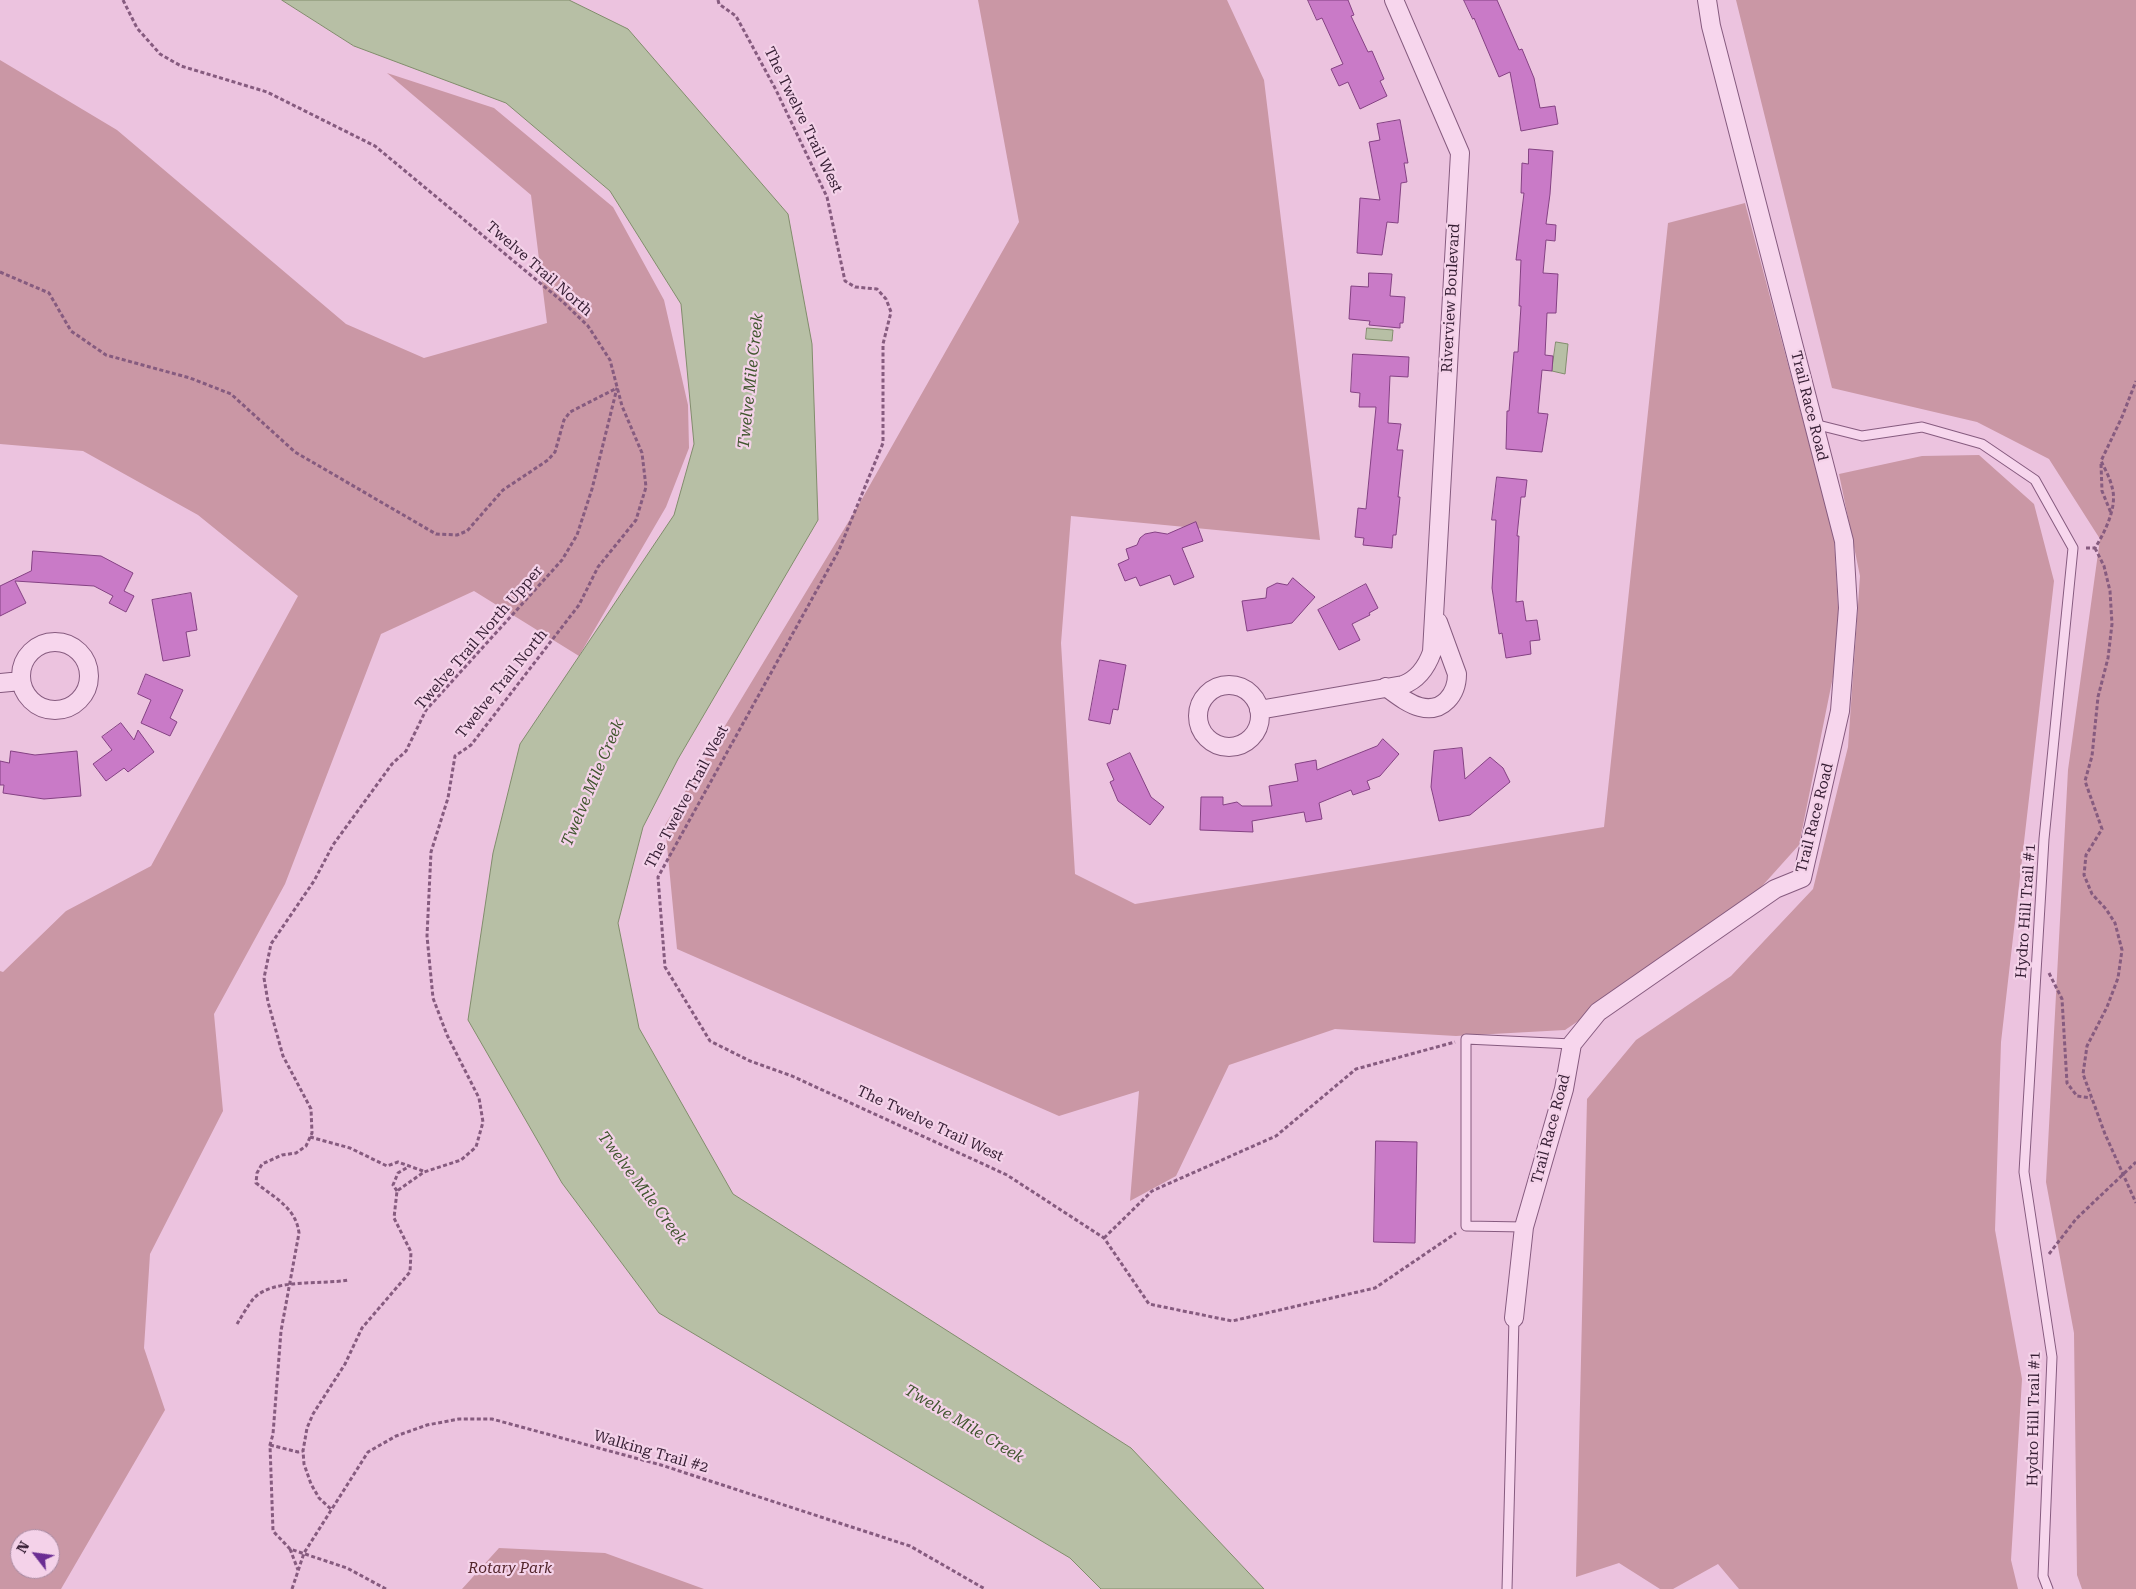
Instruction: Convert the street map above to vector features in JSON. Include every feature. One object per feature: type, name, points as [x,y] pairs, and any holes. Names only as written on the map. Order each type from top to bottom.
[{"type":"street","name":"Riverview Boulevard","points":[[1259,710],[1408,683],[1426,666],[1433,646],[1460,153],[1394,0]]},
{"type":"street","name":"Trail Race Road","points":[[1514,1318],[1524,1227],[1564,1089],[1572,1044],[1598,1012],[1775,889],[1802,878],[1840,711],[1848,608],[1844,541],[1711,26],[1707,0]]},
{"type":"street","name":"Riverview Boulevard","points":[[1386,688],[1413,705],[1422,708],[1438,707],[1452,696],[1457,681],[1457,674],[1434,610]]},
{"type":"street","points":[[0,683],[21,681]]},
{"type":"lane","points":[[1814,424],[1862,436],[1922,427],[1982,444],[2036,480],[2073,548]]},
{"type":"lane","name":"Hydro Hill Trail #1","points":[[2048,1589],[2043,1576],[2052,1357],[2024,1172],[2044,839],[2073,548]]},
{"type":"lane","points":[[1524,1227],[1466,1226],[1466,1039],[1572,1044]]},
{"type":"lane","name":"Trail Race Road","points":[[1507,1589],[1514,1318]]},
{"type":"path","name":"Twelve Trail North","points":[[123,0],[137,28],[160,54],[181,66],[267,92],[375,146],[576,314],[588,326],[610,360],[622,406],[642,453],[646,487],[636,520],[598,567],[579,605],[471,745],[455,756],[448,798],[431,852],[427,936],[433,998],[447,1035],[478,1098],[483,1122],[476,1147],[461,1160],[424,1172],[397,1191]]},
{"type":"path","name":"The Twelve Trail West","points":[[718,0],[720,4],[736,16],[776,90],[827,197],[845,281],[855,286],[877,289],[886,299],[892,312],[882,344],[883,443],[839,550],[658,877],[665,967],[710,1041],[750,1061],[792,1076],[1008,1174],[1104,1238],[1148,1304],[1232,1320],[1375,1288],[1466,1226]]},
{"type":"path","points":[[0,272],[49,293],[71,330],[106,355],[190,378],[231,394],[294,452],[436,534],[457,535],[467,531],[503,490],[556,452],[564,420],[570,412],[617,388]]},
{"type":"path","points":[[2111,514],[2102,491],[2101,461],[2122,417],[2136,381]]},
{"type":"path","name":"Twelve Trail North Upper","points":[[310,1137],[312,1132],[312,1109],[283,1056],[268,1002],[264,978],[271,944],[314,881],[338,838],[392,764],[406,751],[426,710],[562,560],[577,535],[592,489],[617,388]]},
{"type":"path","points":[[2095,548],[2105,533],[2111,514],[2113,488],[2101,461]]},
{"type":"path","points":[[2073,548],[2095,548]]},
{"type":"path","points":[[2095,548],[2104,566],[2110,591],[2112,624],[2108,658],[2098,697],[2092,756],[2085,781],[2102,829],[2086,855],[2084,875],[2092,894],[2106,909],[2115,923],[2122,950],[2118,978],[2107,1007],[2087,1046],[2083,1074],[2130,1194],[2136,1203]]},
{"type":"path","points":[[2037,964],[2043,964],[2062,999],[2067,1083],[2077,1096],[2091,1098]]},
{"type":"path","points":[[1104,1238],[1152,1191],[1276,1136],[1356,1070],[1466,1039]]},
{"type":"path","points":[[298,1571],[290,1550],[273,1531],[270,1445],[273,1434],[280,1332],[299,1233],[298,1224],[289,1208],[256,1184],[257,1173],[262,1164],[301,1150],[306,1146],[310,1137],[350,1148],[387,1166],[398,1162],[424,1172]]},
{"type":"path","points":[[2038,1268],[2076,1219],[2136,1162]]},
{"type":"path","points":[[292,1589],[304,1553],[332,1510],[319,1498],[310,1484],[304,1464],[303,1451],[307,1428],[313,1414],[345,1364],[362,1328],[410,1272],[411,1252],[394,1218],[397,1191],[393,1185],[398,1173],[409,1167]]},
{"type":"path","points":[[2130,1194],[2136,1194]]},
{"type":"path","points":[[237,1324],[254,1298],[280,1285],[348,1280]]},
{"type":"path","name":"Walking Trail #2","points":[[332,1510],[368,1452],[396,1436],[427,1425],[459,1419],[492,1419],[661,1465],[910,1546],[985,1589]]},
{"type":"path","points":[[270,1445],[298,1452],[303,1451]]},
{"type":"path","points":[[290,1550],[347,1568],[386,1589]]},
{"type":"green space","points":[[978,0],[1227,0],[1264,80],[1320,540],[1071,516],[1061,643],[1075,874],[1135,904],[1604,827],[1668,223],[1745,203],[1834,537],[1840,642],[1799,845],[1737,914],[1565,1030],[1456,1036],[1335,1029],[1229,1065],[1176,1176],[1130,1201],[1139,1091],[1059,1116],[677,949],[665,825],[858,506],[1019,222]]},
{"type":"green space","points":[[1736,0],[2136,0],[2136,1589],[2082,1589],[2077,1575],[2074,1333],[2046,1182],[2068,770],[2100,539],[2049,459],[1977,422],[1832,388]]},
{"type":"green space","points":[[0,60],[117,130],[346,324],[424,358],[547,323],[531,195],[387,73],[494,108],[613,207],[664,300],[688,405],[689,448],[666,507],[579,656],[474,591],[381,634],[285,884],[214,1014],[223,1111],[150,1254],[144,1348],[165,1410],[61,1589],[0,1589],[0,971],[3,972],[66,911],[151,866],[298,596],[198,515],[83,451],[0,444]]},
{"type":"green space","points":[[1979,455],[2034,504],[2054,581],[2001,1042],[1995,1230],[2022,1379],[2011,1560],[2018,1589],[1739,1589],[1718,1564],[1673,1589],[1660,1589],[1619,1563],[1576,1577],[1587,1099],[1636,1040],[1731,976],[1813,889],[1848,747],[1860,576],[1839,474],[1922,456]]},
{"type":"green space","name":"Rotary Park","points":[[499,1548],[605,1553],[704,1589],[462,1589]]},
{"type":"water","name":"Twelve Mile Creek","points":[[282,0],[569,0],[628,29],[788,214],[812,344],[818,520],[678,759],[643,827],[618,923],[639,1028],[733,1194],[1131,1448],[1264,1589],[1101,1589],[1070,1558],[659,1313],[562,1183],[468,1020],[493,853],[520,744],[674,515],[694,444],[681,304],[610,191],[506,103],[354,46]]},
{"type":"water","points":[[1367,328],[1393,330],[1392,341],[1366,339]]},
{"type":"water","points":[[1556,342],[1568,344],[1565,374],[1552,371]]},
{"type":"building","points":[[1308,0],[1348,0],[1354,15],[1351,16],[1368,52],[1372,51],[1384,79],[1380,81],[1387,96],[1360,109],[1348,82],[1339,86],[1331,69],[1343,64],[1322,18],[1317,20]]},
{"type":"building","points":[[1464,0],[1497,0],[1519,50],[1522,49],[1534,78],[1540,108],[1555,106],[1558,124],[1521,131],[1510,72],[1499,77],[1474,18]]},
{"type":"building","points":[[1400,120],[1408,163],[1404,163],[1407,182],[1401,183],[1398,223],[1387,222],[1382,255],[1357,253],[1360,198],[1380,200],[1369,142],[1380,140],[1377,124]]},
{"type":"building","points":[[1529,149],[1553,151],[1546,224],[1556,225],[1555,241],[1546,240],[1543,273],[1558,274],[1556,313],[1547,313],[1545,355],[1553,356],[1552,371],[1542,370],[1538,413],[1548,414],[1542,452],[1506,449],[1507,411],[1509,411],[1514,352],[1518,352],[1521,306],[1519,306],[1521,260],[1516,260],[1524,193],[1521,193],[1522,163],[1528,164]]},
{"type":"building","points":[[1369,273],[1392,274],[1390,296],[1405,297],[1403,323],[1400,323],[1400,328],[1369,325],[1370,321],[1349,319],[1351,286],[1368,287]]},
{"type":"building","points":[[1353,354],[1409,357],[1408,377],[1390,376],[1388,423],[1401,424],[1397,450],[1403,450],[1396,535],[1393,535],[1392,548],[1363,545],[1364,538],[1355,537],[1358,508],[1366,509],[1376,407],[1359,407],[1360,393],[1351,392]]},
{"type":"building","points":[[1497,477],[1527,480],[1525,497],[1521,497],[1517,536],[1519,536],[1516,602],[1523,601],[1526,621],[1537,620],[1540,640],[1530,641],[1531,654],[1506,658],[1502,633],[1499,634],[1492,588],[1496,520],[1492,520]]},
{"type":"building","points":[[1196,522],[1203,541],[1182,548],[1194,577],[1174,585],[1170,575],[1140,586],[1136,577],[1125,581],[1118,564],[1129,559],[1126,549],[1137,545],[1140,538],[1145,534],[1155,532],[1167,534]]},
{"type":"building","points":[[33,551],[101,556],[133,573],[124,591],[134,596],[126,612],[109,603],[113,596],[94,586],[15,581],[26,603],[0,616],[0,586],[31,571]]},
{"type":"building","points":[[1293,578],[1315,597],[1292,623],[1247,631],[1242,601],[1266,598],[1267,588],[1277,583],[1287,585]]},
{"type":"building","points":[[1366,584],[1378,608],[1369,613],[1370,615],[1352,624],[1360,640],[1339,650],[1318,610]]},
{"type":"building","points":[[191,593],[197,630],[186,632],[190,656],[163,661],[152,600]]},
{"type":"building","points":[[1100,660],[1126,665],[1118,710],[1113,709],[1110,724],[1089,720]]},
{"type":"building","points":[[146,674],[183,690],[170,718],[177,722],[170,736],[141,723],[151,700],[138,694]]},
{"type":"building","points":[[121,723],[134,740],[138,730],[154,752],[128,772],[124,768],[106,781],[93,764],[112,750],[102,737]]},
{"type":"building","points":[[1383,739],[1399,754],[1380,776],[1367,781],[1370,789],[1353,795],[1351,790],[1319,803],[1322,819],[1306,822],[1304,812],[1252,821],[1253,832],[1200,830],[1201,797],[1223,797],[1223,805],[1237,802],[1242,806],[1272,806],[1269,786],[1298,781],[1295,764],[1316,760],[1317,770],[1377,746]]},
{"type":"building","points":[[1462,748],[1465,779],[1490,757],[1503,768],[1510,782],[1470,815],[1439,821],[1431,787],[1434,751]]},
{"type":"building","points":[[11,751],[35,755],[77,751],[81,796],[44,799],[3,793],[4,785],[0,785],[0,761],[9,763]]},
{"type":"building","points":[[1130,753],[1151,797],[1164,807],[1150,825],[1118,801],[1110,782],[1114,780],[1107,764]]},
{"type":"building","points":[[1376,1141],[1417,1142],[1415,1243],[1374,1242]]}]
